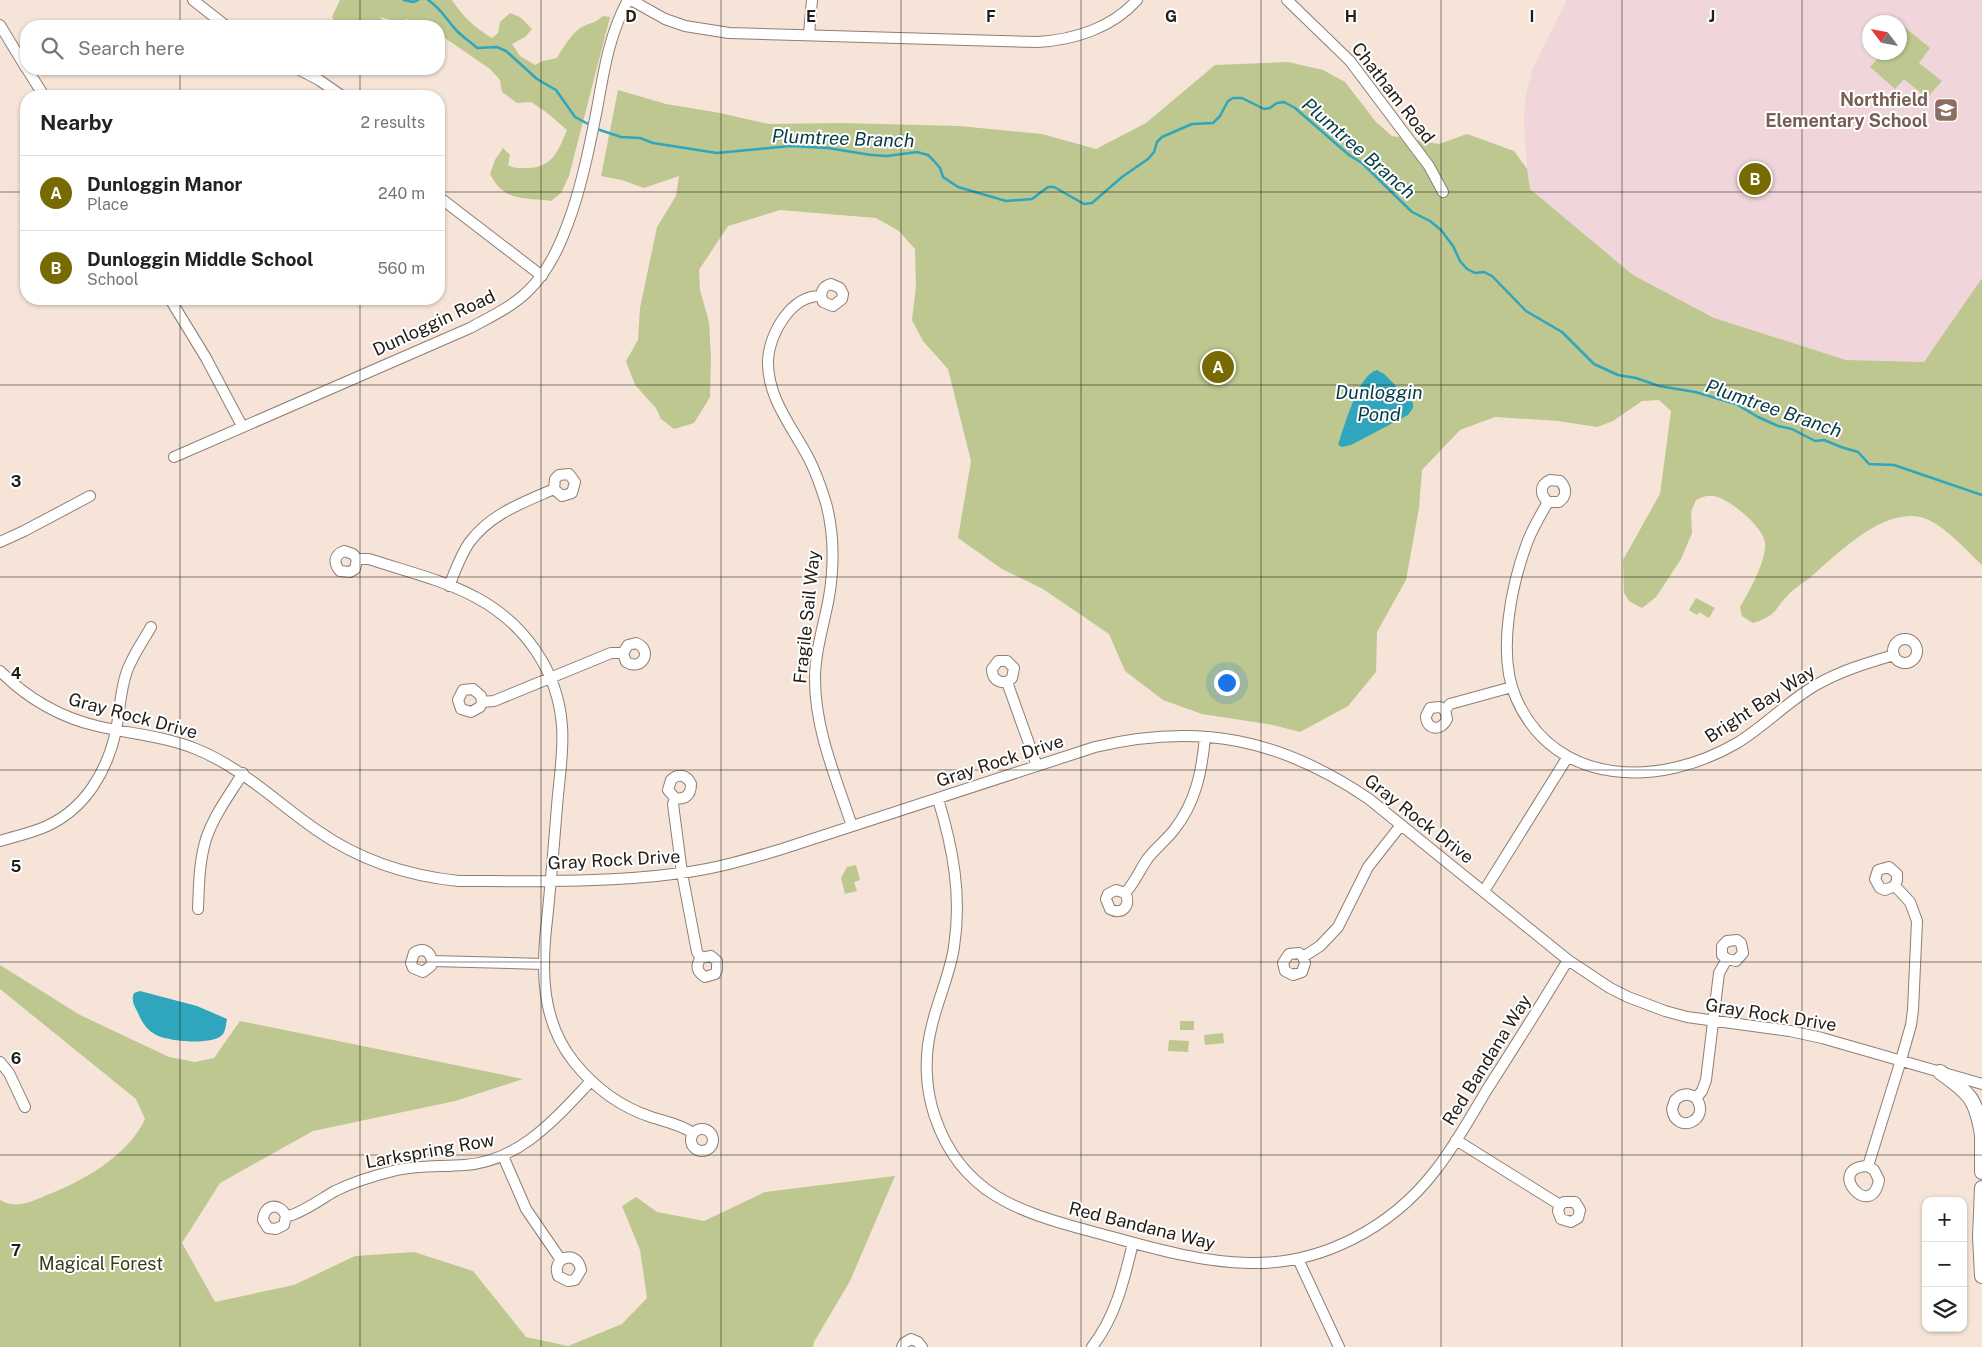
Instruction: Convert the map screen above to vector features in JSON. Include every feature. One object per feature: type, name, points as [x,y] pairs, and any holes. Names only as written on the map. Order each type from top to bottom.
[{"type":"street","points":[[193,0],[218,20]]},
{"type":"street","points":[[629,0],[665,19],[685,26],[729,33],[1037,42],[1056,41],[1085,34],[1119,16],[1137,0]]},
{"type":"street","name":"Dunloggin Road","points":[[174,457],[470,328],[498,314],[528,292],[553,259],[568,225],[578,195],[611,39],[619,18],[629,0]]},
{"type":"street","points":[[809,34],[812,0]]},
{"type":"street","name":"Chatham Road","points":[[1287,0],[1350,61],[1429,166],[1443,192]]},
{"type":"street","points":[[0,25],[20,57]]},
{"type":"street","points":[[31,75],[40,90]]},
{"type":"street","points":[[309,75],[333,90]]},
{"type":"street","points":[[445,202],[542,276]]},
{"type":"street","name":"Fragile Sail Way","points":[[821,296],[805,298],[784,319],[772,343],[768,359],[768,376],[772,392],[809,459],[826,505],[830,530],[832,576],[817,652],[816,702],[825,745],[852,826]]},
{"type":"street","points":[[174,305],[206,358],[242,426]]},
{"type":"street","points":[[449,586],[468,544],[486,524],[510,508],[554,489]]},
{"type":"street","points":[[0,542],[90,496]]},
{"type":"street","name":"Bright Bay Way","points":[[1548,502],[1528,541],[1515,581],[1507,649],[1508,668],[1512,687],[1521,708],[1534,728],[1542,738],[1567,758],[1594,768],[1629,772],[1663,770],[1683,766],[1737,743],[1817,685],[1855,667],[1894,655]]},
{"type":"street","points":[[356,559],[369,560],[449,586],[478,598],[507,618],[532,644],[549,677],[560,711],[562,727],[551,881],[544,946],[546,998],[555,1030],[574,1061],[591,1081],[605,1092],[636,1112],[678,1124],[694,1133]]},
{"type":"street","points":[[0,841],[48,826],[63,817],[78,805],[100,777],[116,730],[120,696],[128,670],[151,627]]},
{"type":"street","points":[[482,702],[494,702],[549,677],[610,653],[623,653]]},
{"type":"street","name":"Gray Rock Drive","points":[[0,671],[16,686],[50,710],[83,722],[116,730],[158,736],[216,758],[243,773],[317,830],[365,858],[399,871],[459,881],[633,879],[682,873],[757,857],[1036,766],[1121,741],[1164,735],[1205,736],[1254,744],[1302,761],[1348,784],[1568,960],[1628,998],[1665,1011],[1714,1021],[1790,1031],[1836,1041],[1982,1084]]},
{"type":"street","points":[[1007,682],[1036,766]]},
{"type":"street","points":[[1445,710],[1456,702],[1512,687]]},
{"type":"street","points":[[1125,893],[1134,883],[1147,860],[1174,830],[1190,805],[1200,779],[1205,736]]},
{"type":"street","points":[[1484,891],[1567,758]]},
{"type":"street","points":[[198,909],[200,867],[207,837],[214,820],[243,773]]},
{"type":"street","points":[[675,798],[673,810],[682,873],[694,944],[701,958]]},
{"type":"street","name":"Red Bandana Way","points":[[938,799],[949,835],[954,860],[958,908],[954,949],[945,986],[932,1024],[927,1057],[928,1087],[934,1116],[946,1144],[966,1170],[987,1191],[1000,1200],[1032,1215],[1133,1243],[1210,1261],[1252,1264],[1298,1259],[1336,1246],[1373,1228],[1424,1184],[1456,1140],[1568,960]]},
{"type":"street","points":[[1303,957],[1320,946],[1338,926],[1368,867],[1401,825]]},
{"type":"street","points":[[1868,1166],[1901,1060],[1911,1020],[1918,934],[1917,921],[1910,902],[1895,886]]},
{"type":"street","points":[[1696,1098],[1702,1091],[1706,1080],[1720,973],[1726,960]]},
{"type":"street","points":[[432,961],[544,964]]},
{"type":"street","points":[[0,1062],[9,1073],[25,1107]]},
{"type":"street","points":[[1940,1072],[1962,1088],[1977,1108],[1982,1134],[1982,1172]]},
{"type":"street","name":"Larkspring Row","points":[[286,1216],[301,1212],[337,1190],[355,1182],[394,1171],[419,1167],[465,1165],[503,1156],[542,1132],[591,1081]]},
{"type":"street","points":[[1456,1140],[1560,1205]]},
{"type":"street","points":[[503,1156],[526,1209],[561,1260]]},
{"type":"street","points":[[1982,1188],[1980,1236],[1982,1276]]},
{"type":"street","points":[[1092,1347],[1108,1323],[1116,1305],[1133,1243]]},
{"type":"street","points":[[1298,1259],[1339,1347]]},
{"type":"street","points":[[902,1347],[904,1343],[911,1340],[918,1342],[922,1347]]},
{"type":"shaded area","points":[[1567,0],[1982,0],[1982,278],[1925,362],[1846,360],[1714,318],[1633,275],[1530,189],[1524,119],[1526,95],[1532,70]]},
{"type":"green space","points":[[340,0],[452,0],[469,21],[492,38],[498,33],[500,22],[510,13],[520,17],[532,29],[525,37],[512,44],[520,56],[535,65],[557,58],[575,32],[585,25],[603,16],[610,17],[569,176],[561,193],[551,201],[516,197],[502,190],[496,183],[490,174],[495,160],[503,148],[510,155],[508,165],[517,168],[536,167],[543,165],[554,156],[567,130],[531,102],[517,103],[502,92],[500,80],[490,69],[445,38],[445,20],[391,20],[380,17],[383,20],[334,20],[332,17]]},
{"type":"green space","points":[[1907,29],[1930,48],[1919,63],[1942,81],[1927,98],[1904,79],[1895,89],[1870,67],[1876,60],[1907,60]]},
{"type":"green space","points":[[1288,62],[1323,70],[1345,82],[1376,122],[1392,136],[1439,144],[1467,134],[1514,151],[1527,169],[1530,189],[1633,275],[1714,318],[1846,360],[1924,362],[1982,278],[1982,565],[1950,535],[1929,520],[1914,516],[1898,517],[1867,531],[1793,590],[1775,611],[1753,623],[1742,616],[1740,607],[1752,585],[1763,558],[1765,542],[1763,536],[1752,521],[1728,502],[1714,496],[1707,496],[1696,500],[1691,512],[1692,533],[1681,559],[1656,597],[1642,608],[1629,601],[1624,593],[1623,560],[1660,494],[1671,411],[1659,400],[1642,401],[1613,421],[1597,427],[1558,421],[1495,417],[1460,430],[1422,470],[1419,508],[1406,580],[1377,632],[1376,672],[1348,706],[1300,732],[1273,725],[1202,714],[1163,700],[1125,671],[1109,634],[1043,589],[1002,569],[958,538],[971,461],[948,369],[923,341],[912,320],[916,286],[915,249],[899,231],[876,218],[780,210],[728,226],[699,270],[700,290],[709,322],[711,358],[710,397],[694,423],[674,429],[661,419],[656,408],[635,385],[626,361],[638,340],[640,308],[657,227],[676,196],[679,176],[644,188],[622,180],[601,176],[618,90],[666,104],[769,124],[842,123],[959,126],[1042,134],[1096,149],[1146,123],[1215,65]]},
{"type":"green space","points":[[1696,598],[1715,608],[1709,618],[1699,612],[1697,615],[1689,610]]},
{"type":"green space","points":[[856,865],[860,880],[854,882],[857,891],[845,894],[841,878],[847,867]]},
{"type":"green space","name":"Magical Forest","points":[[0,965],[80,1015],[169,1057],[195,1062],[214,1058],[240,1021],[523,1079],[455,1101],[313,1131],[220,1183],[182,1243],[215,1302],[294,1285],[355,1256],[414,1252],[473,1271],[526,1337],[568,1346],[622,1324],[647,1298],[640,1250],[622,1206],[636,1197],[657,1212],[704,1221],[765,1192],[895,1176],[850,1281],[814,1342],[813,1347],[0,1347],[0,1200],[8,1204],[29,1202],[89,1175],[128,1145],[145,1119],[136,1099],[0,989]]},
{"type":"green space","points":[[1180,1021],[1194,1021],[1194,1030],[1180,1030]]},
{"type":"green space","points":[[1223,1033],[1224,1043],[1205,1045],[1204,1035]]},
{"type":"green space","points":[[1169,1040],[1189,1041],[1188,1052],[1168,1051]]},
{"type":"water","name":"Dunloggin Pond","points":[[1377,370],[1384,374],[1413,403],[1413,408],[1408,415],[1351,445],[1342,447],[1338,445],[1358,391],[1370,374]]},
{"type":"water","points":[[140,991],[197,1006],[227,1019],[223,1034],[218,1038],[200,1041],[167,1039],[159,1036],[145,1026],[134,1005],[134,993]]},
{"type":"waterway","name":"Plumtree Branch","points":[[404,0],[413,2],[418,0]]},
{"type":"waterway","name":"Plumtree Branch","points":[[428,0],[441,11],[458,32],[477,48],[497,47],[506,51],[537,79],[556,90],[575,117],[592,126]]},
{"type":"waterway","name":"Plumtree Branch","points":[[597,129],[621,137],[640,138],[653,143],[717,153],[790,146],[828,148],[887,156],[917,152],[928,155],[940,168],[943,177],[958,187],[1006,201],[1032,199],[1048,187],[1054,187],[1084,204],[1092,203],[1122,177],[1148,159],[1154,152],[1157,142],[1162,137],[1192,124],[1213,123],[1220,116],[1228,101],[1233,98],[1242,98],[1264,109],[1284,102],[1295,108],[1349,155],[1362,163],[1412,212],[1430,221],[1441,230],[1467,269],[1475,273],[1484,272],[1492,276],[1526,311],[1562,332],[1594,364],[1618,375],[1636,378],[1659,386],[1695,392],[1736,404],[1758,417],[1778,426],[1792,429],[1815,441],[1824,440],[1858,452],[1869,464],[1894,465],[1982,495]]},
{"type":"place","name":"Northfield Elementary School","points":[[1946,110]]},
{"type":"place","name":"Dunloggin Middle School","points":[[1755,179]]},
{"type":"place","name":"Dunloggin Manor","points":[[1218,367]]}]
